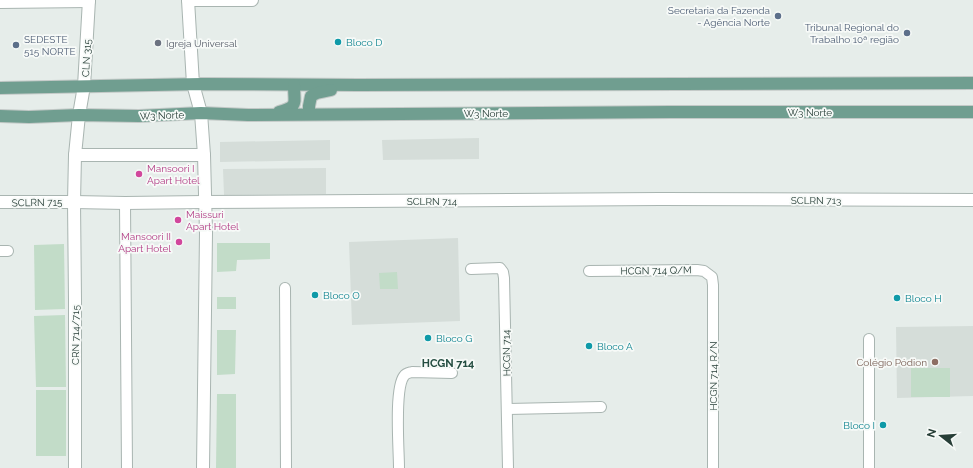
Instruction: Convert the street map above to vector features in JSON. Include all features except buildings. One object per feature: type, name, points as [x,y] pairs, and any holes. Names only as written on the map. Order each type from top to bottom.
[{"type":"main road","points":[[0,88],[193,84],[358,85],[973,83]]},
{"type":"main road","points":[[270,114],[292,108],[294,104],[294,85]]},
{"type":"main road","points":[[309,114],[311,96],[317,93],[358,85]]},
{"type":"main road","points":[[0,93],[31,87]]},
{"type":"main road","name":"W3 Norte","points":[[0,116],[140,116],[201,113],[973,112]]},
{"type":"street","points":[[203,468],[205,284],[204,155],[201,113],[193,84],[188,0],[252,0]]},
{"type":"street","points":[[0,2],[89,1]]},
{"type":"street","name":"CLN 315","points":[[79,115],[84,86],[89,1]]},
{"type":"street","name":"CRN 714/715","points":[[75,468],[74,202],[75,155],[79,115]]},
{"type":"street","points":[[75,155],[204,155]]},
{"type":"street","name":"SCLRN 714","points":[[204,202],[660,200]]},
{"type":"street","name":"SCLRN 713","points":[[660,200],[973,200]]},
{"type":"street","name":"SCLRN 715","points":[[0,202],[74,202]]},
{"type":"street","points":[[74,202],[204,202]]},
{"type":"street","points":[[125,203],[127,468]]},
{"type":"street","name":"HCGN 714","points":[[471,269],[500,268],[503,272],[508,409],[508,468]]},
{"type":"street","name":"HCGN 714 Q/M","points":[[589,271],[697,270],[704,271],[709,274],[712,277],[713,285]]},
{"type":"street","name":"HCGN 714 R/N","points":[[713,285],[713,468]]},
{"type":"street","points":[[285,288],[286,468]]},
{"type":"street","points":[[868,468],[869,339]]},
{"type":"street","points":[[400,468],[398,399],[403,376],[406,373],[412,372],[452,373]]},
{"type":"street","points":[[508,409],[601,407]]},
{"type":"shaded area","points":[[479,138],[479,159],[383,160],[382,140]]},
{"type":"shaded area","points":[[330,140],[330,160],[220,162],[220,142]]},
{"type":"shaded area","points":[[326,168],[326,194],[224,195],[223,169]]},
{"type":"shaded area","points":[[458,238],[460,321],[352,325],[349,242]]},
{"type":"shaded area","name":"Colégio Pódion","points":[[973,326],[973,396],[897,398],[896,327]]},
{"type":"green space","points":[[217,243],[270,243],[270,259],[237,260],[236,271],[217,272]]},
{"type":"green space","points":[[64,244],[65,309],[35,310],[34,245]]},
{"type":"green space","points":[[397,272],[398,289],[380,289],[379,273]]},
{"type":"green space","points":[[217,297],[236,297],[236,309],[217,309]]},
{"type":"green space","points":[[65,315],[66,387],[36,387],[34,316]]},
{"type":"green space","points":[[217,330],[236,330],[235,374],[217,375]]},
{"type":"green space","points":[[911,368],[950,368],[950,397],[911,397]]},
{"type":"green space","points":[[36,390],[66,390],[66,456],[36,456]]},
{"type":"green space","points":[[217,394],[236,394],[236,468],[216,468]]},
{"type":"place","name":"Secretaria da Fazenda - Agência Norte","points":[[778,16]]},
{"type":"place","name":"Tribunal Regional do Trabalho 10ª região","points":[[907,33]]},
{"type":"place","name":"Bloco D","points":[[338,42]]},
{"type":"place","name":"Igreja Universal","points":[[158,43]]},
{"type":"place","name":"SEDESTE 515 NORTE","points":[[16,45]]},
{"type":"place","name":"Mansoori I Apart Hotel","points":[[139,174]]},
{"type":"place","name":"Maissuri Apart Hotel","points":[[178,220]]},
{"type":"place","name":"Mansoori II Apart Hotel","points":[[179,242]]},
{"type":"place","name":"Bloco O","points":[[315,295]]},
{"type":"place","name":"Bloco H","points":[[897,298]]},
{"type":"place","name":"Bloco G","points":[[428,338]]},
{"type":"place","name":"Bloco A","points":[[589,346]]},
{"type":"place","name":"Colégio Pódion","points":[[935,362]]},
{"type":"place","name":"Bloco I","points":[[883,425]]},
{"type":"district","name":"HCGN 714","points":[[448,363]]}]
